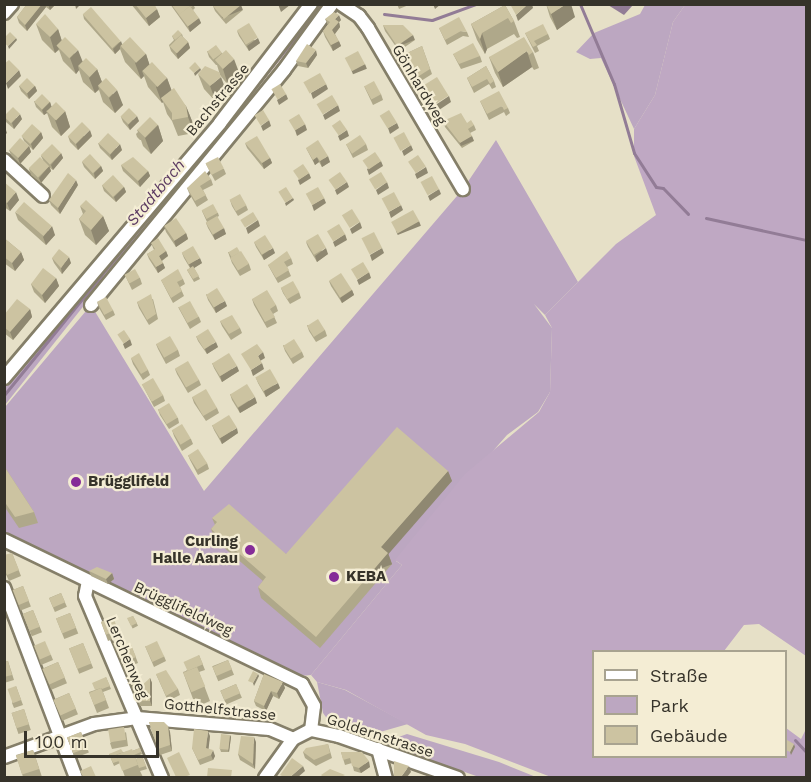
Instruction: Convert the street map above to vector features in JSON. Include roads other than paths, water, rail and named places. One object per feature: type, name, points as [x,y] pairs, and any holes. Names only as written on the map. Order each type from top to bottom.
[{"type":"street","points":[[4,13],[12,4]]},
{"type":"street","name":"Bachstrasse","points":[[4,378],[220,123],[311,4]]},
{"type":"street","points":[[91,305],[284,70],[332,4]]},
{"type":"street","name":"Gönhardweg","points":[[341,4],[359,16],[368,28],[463,189]]},
{"type":"street","points":[[4,160],[43,196]]},
{"type":"street","name":"Brügglifeldweg","points":[[4,540],[302,684],[315,706],[311,730]]},
{"type":"street","name":"Lerchenweg","points":[[88,581],[85,596],[162,777]]},
{"type":"street","points":[[4,588],[62,735],[76,777]]},
{"type":"street","name":"Gotthelfstrasse","points":[[4,757],[94,724],[136,718],[270,729],[292,739]]},
{"type":"street","name":"Goldernstrasse","points":[[292,739],[311,730],[378,749],[458,777]]},
{"type":"street","points":[[265,777],[292,739]]},
{"type":"street","points":[[378,749],[386,777]]},
{"type":"waterway","name":"Stadtbach","points":[[205,150],[322,4]]},
{"type":"waterway","points":[[384,14],[432,20],[476,4]]},
{"type":"waterway","points":[[580,4],[614,84],[634,153],[656,187],[663,188],[688,214]]},
{"type":"waterway","name":"Stadtbach","points":[[4,395],[173,187]]},
{"type":"waterway","points":[[706,218],[806,240]]},
{"type":"waterway","points":[[795,740],[806,752]]},
{"type":"place","name":"Brügglifeld","points":[[76,482]]},
{"type":"place","name":"Curling Halle Aarau","points":[[250,550]]},
{"type":"place","name":"KEBA","points":[[334,577]]}]
